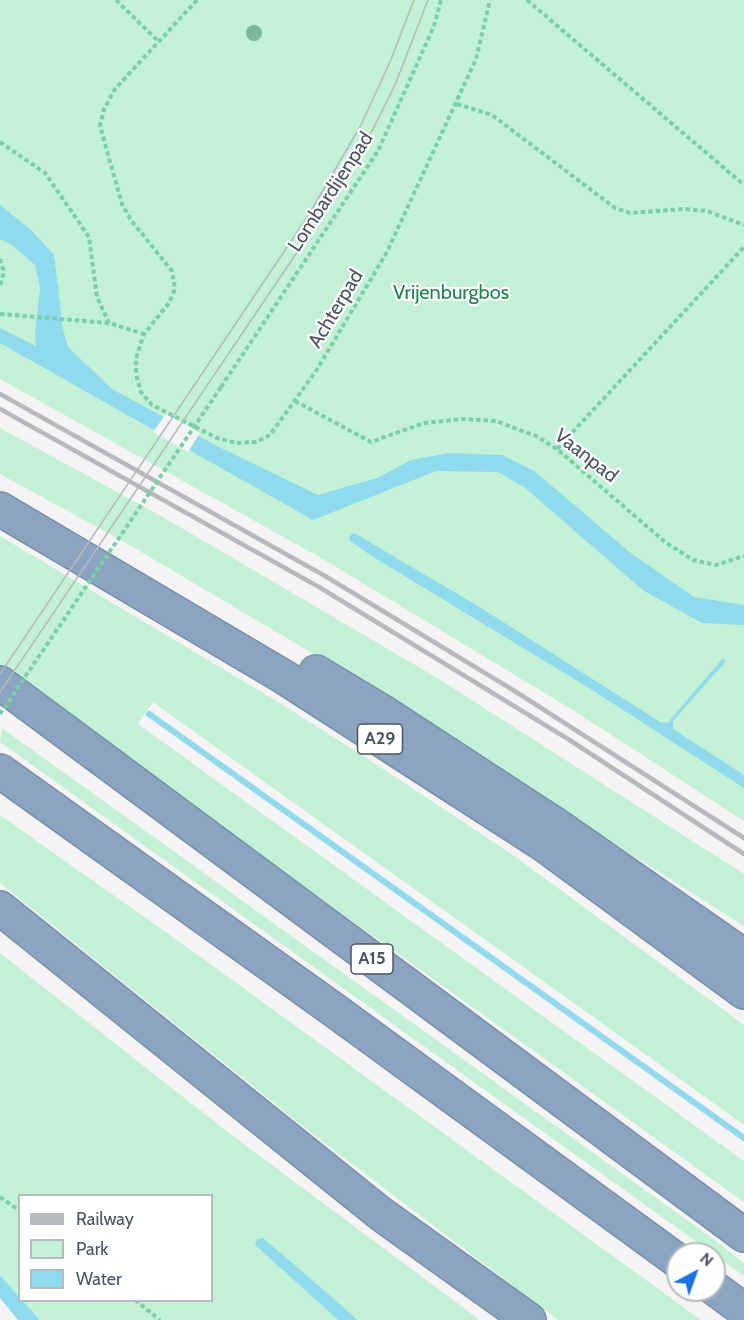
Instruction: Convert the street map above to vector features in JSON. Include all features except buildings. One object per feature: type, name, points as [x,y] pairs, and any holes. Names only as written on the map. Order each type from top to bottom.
[{"type":"highway","points":[[0,503],[130,565],[386,714],[556,825],[744,956]]},
{"type":"highway","name":"A29","points":[[0,509],[284,677],[543,844],[744,992]]},
{"type":"highway","name":"A15","points":[[0,683],[744,1235]]},
{"type":"highway","points":[[0,771],[325,1003],[666,1253]]},
{"type":"highway","points":[[0,908],[381,1214],[529,1320]]},
{"type":"highway","points":[[726,1297],[744,1310]]},
{"type":"path","points":[[116,0],[158,41]]},
{"type":"path","points":[[0,314],[109,323],[144,334],[169,303],[175,289],[172,271],[131,220],[122,204],[100,126],[104,108],[115,89],[196,0]]},
{"type":"path","name":"Lombardijenpad","points":[[0,714],[378,151],[434,26],[441,0]]},
{"type":"path","name":"Achterpad","points":[[144,334],[136,358],[136,374],[141,392],[152,405],[217,438],[236,443],[256,442],[270,435],[295,400],[387,252],[476,59],[490,0]]},
{"type":"path","points":[[527,0],[744,185]]},
{"type":"path","points":[[457,104],[492,115],[615,208],[630,213],[684,209],[707,211],[744,225]]},
{"type":"path","points":[[0,142],[45,172],[88,237],[97,297],[109,323]]},
{"type":"path","points":[[557,449],[744,247]]},
{"type":"path","points":[[0,259],[4,272],[0,286]]},
{"type":"path","name":"Vaanpad","points":[[295,400],[371,442],[424,423],[462,419],[496,421],[536,436],[557,449],[665,542],[693,560],[716,565],[744,556]]},
{"type":"path","points":[[0,1197],[18,1210]]},
{"type":"path","points":[[138,1302],[160,1320]]},
{"type":"green space","name":"Vrijenburgbos","points":[[0,0],[744,0],[744,821],[576,712],[323,559],[0,379]]},
{"type":"green space","points":[[0,428],[156,513],[434,676],[744,874],[744,926],[341,670],[126,543],[0,474]]},
{"type":"green space","points":[[0,536],[280,703],[397,778],[513,855],[744,1025],[744,1125],[153,702],[138,724],[744,1161],[744,1202],[0,668]]},
{"type":"green space","points":[[2,728],[717,1242],[697,1242],[0,742]]},
{"type":"green space","points":[[0,815],[195,953],[666,1295],[666,1302],[676,1302],[701,1320],[558,1320],[306,1129],[0,883]]},
{"type":"green space","points":[[0,953],[229,1133],[480,1320],[358,1320],[335,1300],[255,1245],[338,1320],[40,1320],[24,1302],[213,1302],[213,1194],[18,1194],[18,1296],[0,1275]]},
{"type":"green space","points":[[726,1249],[744,1263],[744,1276],[726,1263]]},
{"type":"water","points":[[0,205],[30,229],[54,255],[63,329],[68,347],[112,389],[219,447],[318,495],[377,478],[411,460],[449,453],[502,455],[534,471],[632,554],[694,597],[744,605],[744,625],[702,623],[644,591],[524,487],[498,472],[436,471],[313,520],[0,343],[0,328],[36,346],[35,333],[40,288],[35,265],[12,245],[0,239]]},
{"type":"water","points":[[354,533],[478,606],[660,722],[667,723],[671,719],[723,658],[726,661],[673,721],[673,729],[744,775],[744,788],[589,688],[370,555],[349,540],[351,534]]},
{"type":"water","points":[[263,1238],[358,1320],[338,1320],[255,1245],[257,1239]]},
{"type":"water","points":[[0,1275],[18,1296],[18,1302],[24,1302],[40,1320],[18,1320],[0,1298]]},
{"type":"pier","points":[[166,414],[200,433],[188,452],[153,432]]},
{"type":"waterway","points":[[149,714],[744,1138]]},
{"type":"tram line","points":[[0,674],[308,216],[361,125],[390,62],[414,0]]},
{"type":"tram line","points":[[0,692],[333,199],[395,85],[428,0]]},
{"type":"railway","points":[[0,394],[325,576],[513,690],[744,838]]},
{"type":"railway","points":[[0,409],[319,587],[568,739],[744,854]]}]
